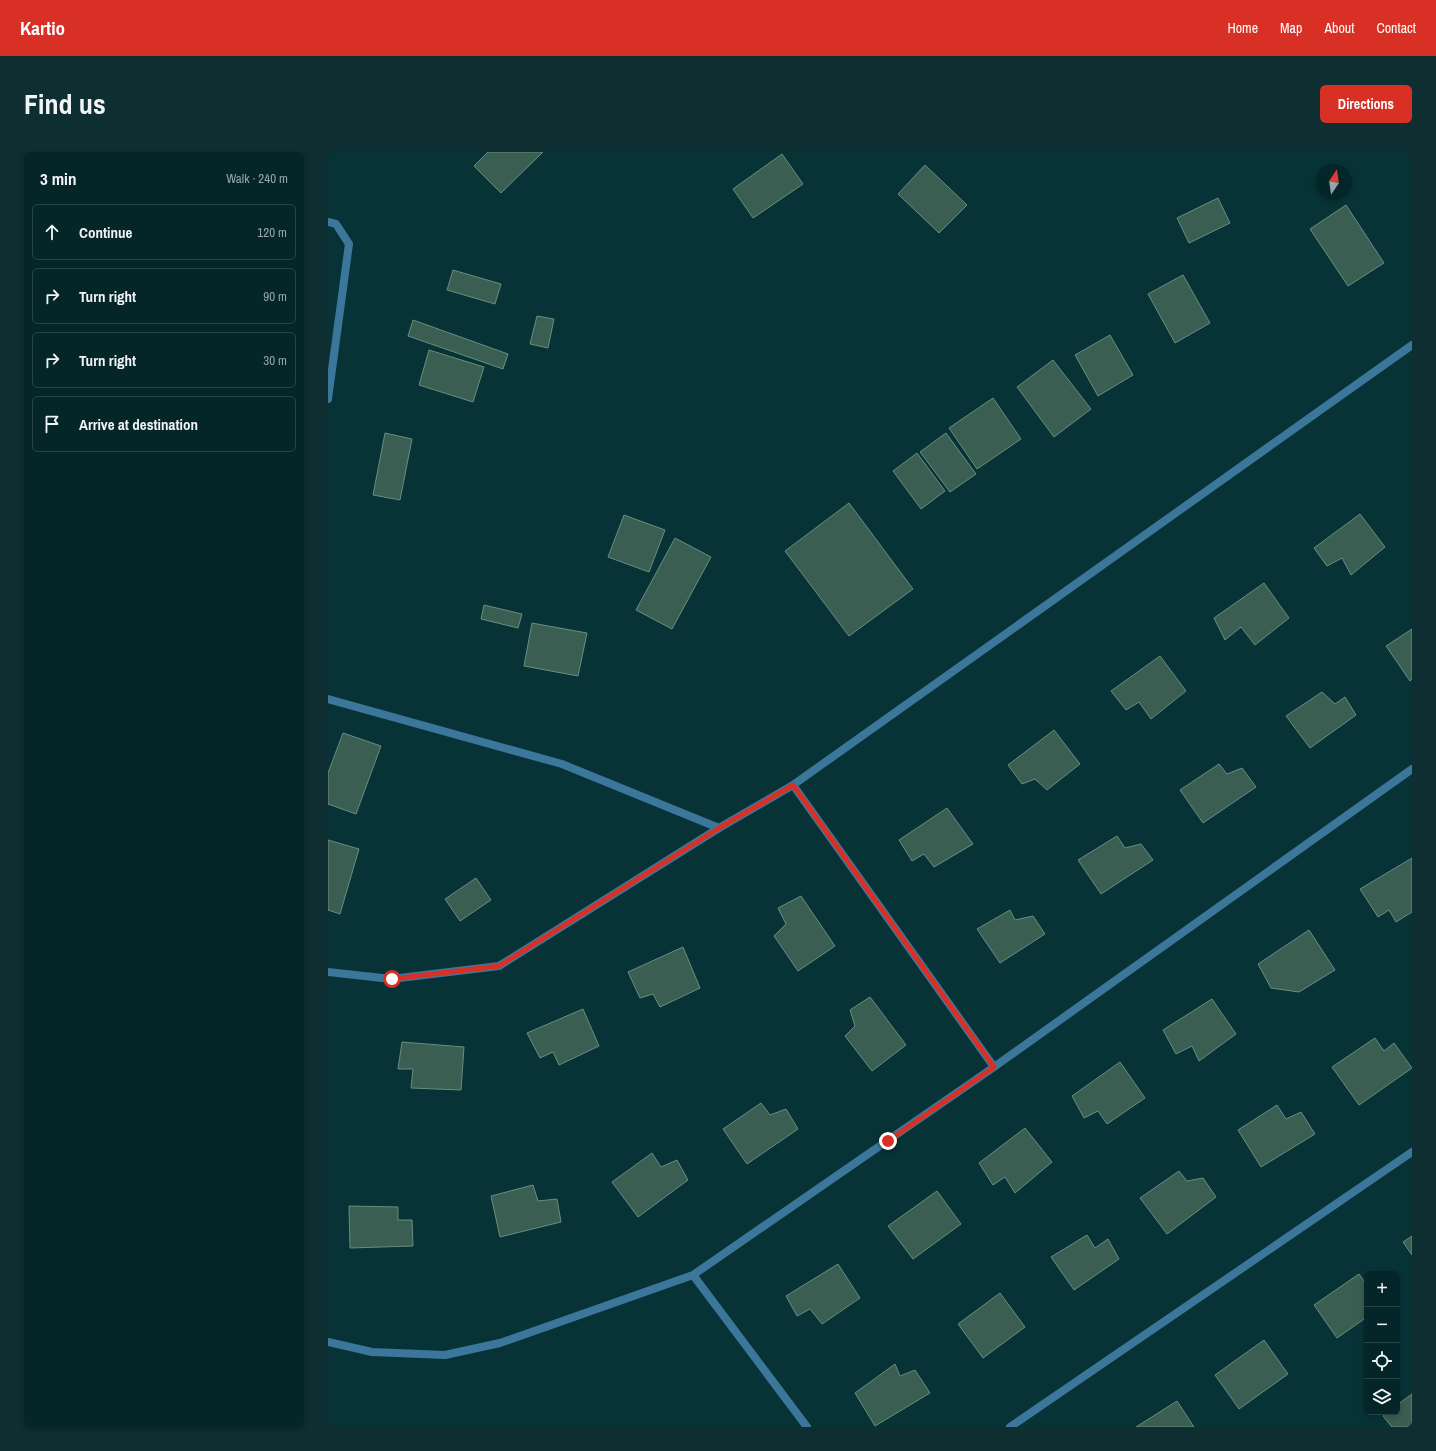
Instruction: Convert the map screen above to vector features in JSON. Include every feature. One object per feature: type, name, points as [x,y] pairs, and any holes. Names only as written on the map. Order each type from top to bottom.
[{"type":"street","points":[[328,222],[336,224],[349,244],[328,399]]},
{"type":"street","points":[[328,972],[392,979],[499,966],[719,828],[793,785],[1412,345]]},
{"type":"street","points":[[328,699],[562,764],[719,828]]},
{"type":"street","points":[[328,1342],[372,1352],[445,1354],[500,1343],[693,1275],[994,1067],[1412,769]]},
{"type":"street","points":[[793,785],[994,1067]]},
{"type":"street","points":[[1010,1427],[1412,1152]]},
{"type":"street","points":[[693,1275],[806,1427]]},
{"type":"building","points":[[488,152],[543,152],[501,193],[474,166]]},
{"type":"building","points":[[782,154],[803,184],[753,218],[733,189]]},
{"type":"building","points":[[925,165],[967,205],[939,233],[898,194]]},
{"type":"building","points":[[1218,198],[1230,223],[1189,243],[1177,218]]},
{"type":"building","points":[[1346,205],[1384,263],[1348,286],[1310,229]]},
{"type":"building","points":[[453,270],[501,284],[495,304],[447,290]]},
{"type":"building","points":[[1183,275],[1210,323],[1175,343],[1148,294]]},
{"type":"building","points":[[537,316],[554,319],[548,348],[530,344]]},
{"type":"building","points":[[413,320],[508,354],[503,369],[408,336]]},
{"type":"building","points":[[1110,335],[1133,375],[1098,396],[1075,355]]},
{"type":"building","points":[[429,350],[484,367],[473,402],[419,385]]},
{"type":"building","points":[[1053,360],[1091,409],[1054,437],[1017,387]]},
{"type":"building","points":[[993,398],[1021,439],[977,469],[949,428]]},
{"type":"building","points":[[385,433],[412,439],[400,500],[373,495]]},
{"type":"building","points":[[946,433],[976,474],[950,492],[920,452]]},
{"type":"building","points":[[917,453],[945,491],[921,509],[893,471]]},
{"type":"building","points":[[849,503],[913,589],[849,636],[785,551]]},
{"type":"building","points":[[1360,514],[1385,547],[1351,575],[1342,558],[1327,566],[1314,548]]},
{"type":"building","points":[[624,515],[665,530],[649,572],[608,557]]},
{"type":"building","points":[[675,538],[711,557],[672,629],[636,610]]},
{"type":"building","points":[[1264,583],[1289,618],[1255,645],[1241,627],[1225,640],[1214,618]]},
{"type":"building","points":[[484,605],[522,614],[518,628],[481,619]]},
{"type":"building","points":[[532,623],[587,633],[578,676],[524,666]]},
{"type":"building","points":[[1412,629],[1412,679],[1410,681],[1386,646]]},
{"type":"building","points":[[1160,656],[1186,691],[1151,719],[1139,702],[1126,710],[1111,691]]},
{"type":"building","points":[[1322,692],[1335,704],[1345,697],[1356,715],[1310,748],[1286,716]]},
{"type":"building","points":[[1054,730],[1080,764],[1047,790],[1035,779],[1022,784],[1008,765]]},
{"type":"building","points":[[343,733],[381,746],[356,814],[328,804],[328,773]]},
{"type":"building","points":[[1219,764],[1227,774],[1242,768],[1256,787],[1203,823],[1180,790]]},
{"type":"building","points":[[947,808],[973,844],[934,867],[924,854],[912,861],[899,840]]},
{"type":"building","points":[[1117,836],[1125,848],[1141,844],[1153,860],[1101,894],[1078,860]]},
{"type":"building","points":[[328,840],[359,849],[340,914],[328,910]]},
{"type":"building","points":[[1412,858],[1412,912],[1396,922],[1389,910],[1378,917],[1360,889]]},
{"type":"building","points":[[476,878],[491,900],[460,921],[445,899]]},
{"type":"building","points":[[801,896],[835,946],[798,971],[774,936],[786,924],[778,908]]},
{"type":"building","points":[[1010,910],[1015,920],[1033,916],[1045,934],[1000,963],[977,929]]},
{"type":"building","points":[[1309,930],[1335,970],[1299,992],[1271,988],[1258,964]]},
{"type":"building","points":[[683,947],[700,988],[660,1007],[653,994],[640,998],[628,972]]},
{"type":"building","points":[[870,997],[906,1045],[872,1071],[845,1036],[855,1026],[850,1010]]},
{"type":"building","points":[[1212,999],[1236,1034],[1199,1061],[1192,1046],[1176,1054],[1163,1030]]},
{"type":"building","points":[[583,1009],[599,1046],[559,1065],[553,1052],[540,1058],[527,1033]]},
{"type":"building","points":[[1375,1038],[1384,1051],[1394,1043],[1412,1068],[1359,1105],[1332,1067]]},
{"type":"building","points":[[402,1042],[464,1047],[461,1090],[411,1088],[413,1069],[398,1069]]},
{"type":"building","points":[[1120,1062],[1145,1098],[1107,1124],[1098,1111],[1084,1118],[1072,1096]]},
{"type":"building","points":[[761,1103],[770,1115],[786,1109],[798,1129],[747,1164],[723,1129]]},
{"type":"building","points":[[1277,1105],[1286,1119],[1301,1112],[1315,1134],[1261,1167],[1238,1130]]},
{"type":"building","points":[[1025,1128],[1052,1162],[1015,1193],[1005,1177],[993,1185],[979,1163]]},
{"type":"building","points":[[652,1153],[661,1167],[677,1160],[688,1180],[638,1217],[612,1182]]},
{"type":"building","points":[[1179,1171],[1187,1181],[1203,1178],[1216,1197],[1167,1234],[1140,1198]]},
{"type":"building","points":[[533,1185],[538,1201],[557,1199],[561,1222],[500,1237],[491,1196]]},
{"type":"building","points":[[937,1191],[961,1224],[913,1259],[888,1226]]},
{"type":"building","points":[[349,1206],[398,1207],[398,1220],[412,1220],[413,1246],[350,1248]]},
{"type":"building","points":[[1087,1235],[1095,1248],[1108,1239],[1119,1259],[1074,1290],[1051,1257]]},
{"type":"building","points":[[1412,1236],[1412,1255],[1403,1242]]},
{"type":"building","points":[[838,1264],[860,1298],[822,1324],[810,1309],[797,1316],[786,1296]]},
{"type":"building","points":[[1359,1274],[1364,1281],[1364,1319],[1337,1338],[1314,1305]]},
{"type":"building","points":[[1000,1293],[1025,1327],[983,1358],[958,1324]]},
{"type":"building","points":[[1264,1340],[1288,1374],[1239,1409],[1215,1375]]},
{"type":"building","points":[[895,1364],[900,1376],[915,1370],[930,1393],[875,1426],[855,1393]]},
{"type":"building","points":[[1412,1394],[1412,1427],[1392,1427],[1383,1416],[1400,1415],[1400,1403]]},
{"type":"building","points":[[1177,1401],[1194,1427],[1136,1427]]},
{"type":"route","points":[[392,979],[499,966],[719,828],[793,785],[994,1067],[888,1141]]}]
